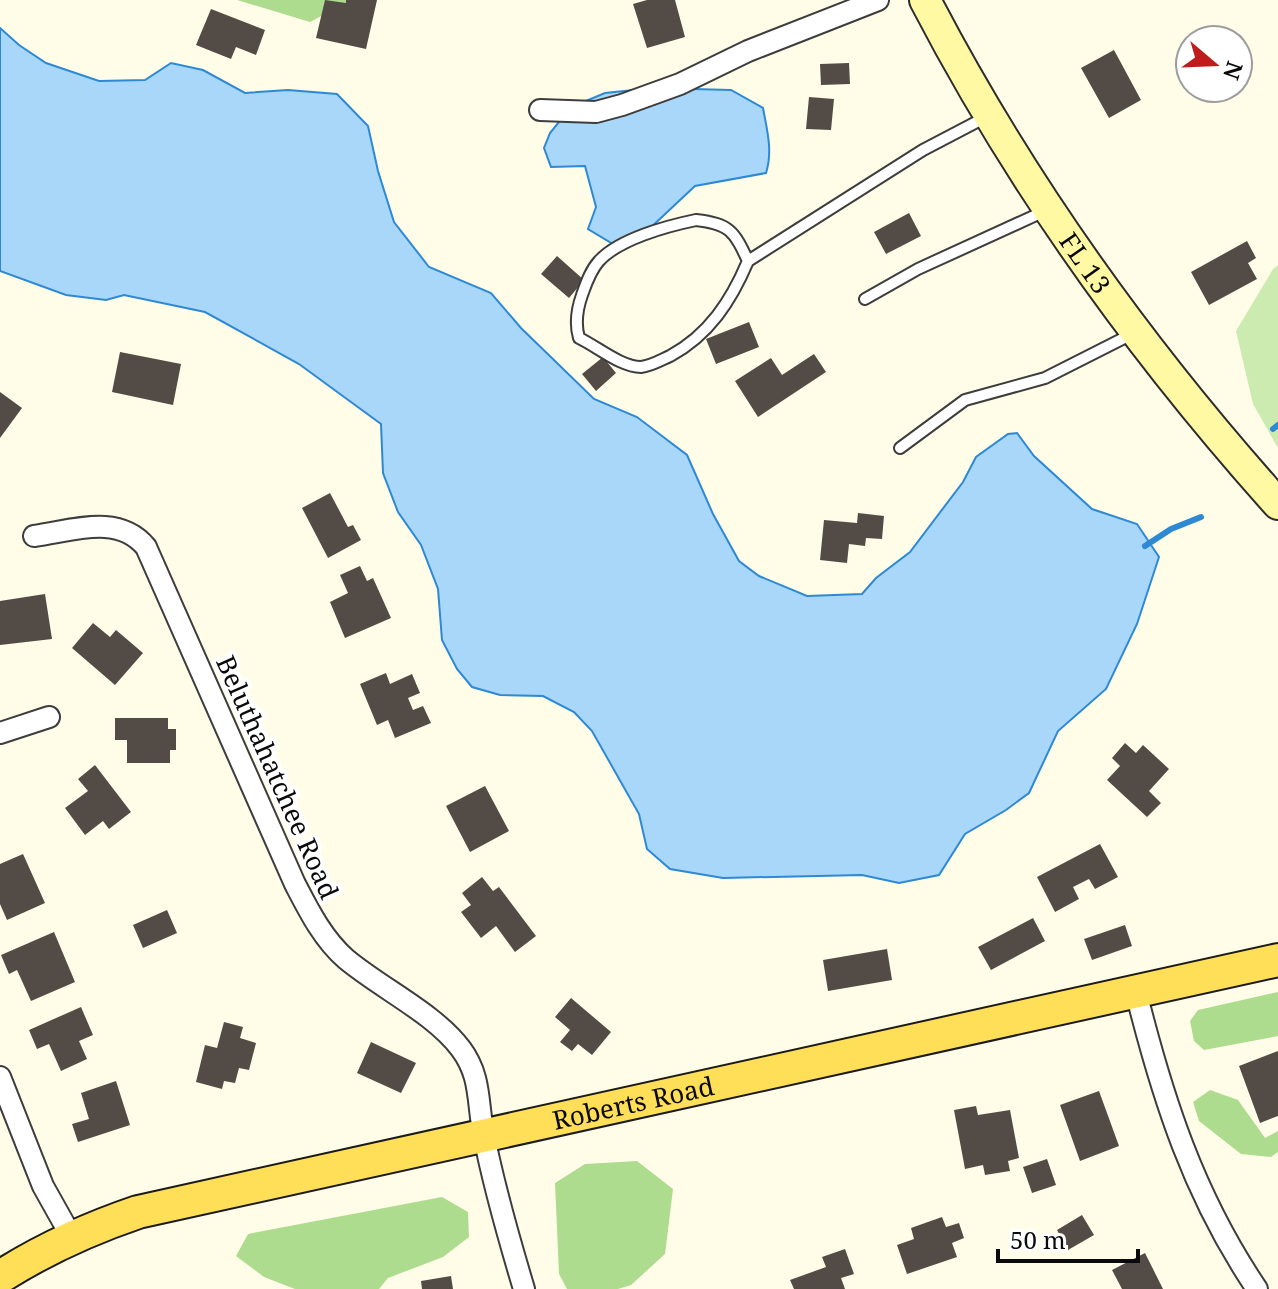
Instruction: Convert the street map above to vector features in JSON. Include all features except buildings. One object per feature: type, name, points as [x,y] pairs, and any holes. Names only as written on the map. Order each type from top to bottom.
[{"type":"main road","name":"FL 13","points":[[925,0],[990,115],[1049,209],[1134,333],[1205,423],[1278,504]]},
{"type":"main road","name":"Roberts Road","points":[[0,1277],[71,1236],[138,1212],[1278,960]]},
{"type":"street","points":[[540,110],[596,112],[622,105],[680,84],[748,51],[878,0]]},
{"type":"street","name":"Beluthahatchee Road","points":[[34,536],[117,527],[139,538],[146,547],[295,884],[326,939],[345,958],[445,1032],[476,1072],[483,1135],[524,1289]]},
{"type":"street","points":[[0,733],[49,717]]},
{"type":"street","points":[[1136,992],[1166,1105],[1190,1168],[1213,1216],[1257,1289]]},
{"type":"street","points":[[0,1077],[43,1186],[71,1236]]},
{"type":"lane","points":[[748,261],[735,234],[720,223],[696,220],[644,235],[600,260],[589,276],[579,303],[576,327],[579,338],[603,350],[617,362],[641,367],[685,348],[707,330],[736,288],[748,261],[932,145],[990,115]]},
{"type":"lane","points":[[865,299],[918,269],[1049,209]]},
{"type":"lane","points":[[900,448],[965,400],[1045,378],[1134,333]]},
{"type":"green space","points":[[237,0],[352,0],[310,22]]},
{"type":"green space","points":[[1278,265],[1278,448],[1253,404],[1236,331]]},
{"type":"green space","points":[[1278,992],[1278,1036],[1204,1050],[1194,1041],[1190,1021],[1198,1010]]},
{"type":"green space","points":[[1210,1090],[1238,1100],[1265,1138],[1278,1131],[1278,1152],[1271,1157],[1241,1154],[1199,1121],[1193,1102]]},
{"type":"green space","points":[[637,1161],[673,1189],[665,1254],[631,1285],[618,1289],[567,1289],[559,1274],[555,1183],[585,1164]]},
{"type":"green space","points":[[442,1197],[468,1212],[469,1237],[443,1257],[388,1278],[379,1289],[295,1289],[264,1277],[236,1256],[248,1234]]},
{"type":"water","points":[[0,28],[46,63],[99,81],[145,80],[171,63],[203,70],[245,93],[288,90],[337,94],[368,126],[394,222],[429,267],[491,293],[521,328],[594,399],[637,417],[687,455],[713,514],[739,561],[759,576],[807,596],[862,594],[876,578],[910,552],[963,482],[976,457],[1008,434],[1017,433],[1034,456],[1092,509],[1137,524],[1159,557],[1137,624],[1106,689],[1058,731],[1029,793],[965,834],[939,875],[899,883],[862,875],[723,878],[670,869],[647,849],[639,814],[592,731],[574,712],[543,696],[500,695],[472,687],[457,669],[442,640],[438,589],[421,545],[398,512],[383,473],[381,424],[299,364],[205,312],[124,295],[106,300],[66,295],[0,271]]},
{"type":"water","points":[[653,88],[731,90],[763,108],[769,140],[768,165],[766,173],[695,186],[623,250],[588,229],[596,207],[585,166],[551,167],[544,148],[550,133],[571,107],[605,93]]},
{"type":"waterway","points":[[1273,429],[1278,425]]},
{"type":"waterway","points":[[1145,546],[1171,529],[1201,517]]}]
